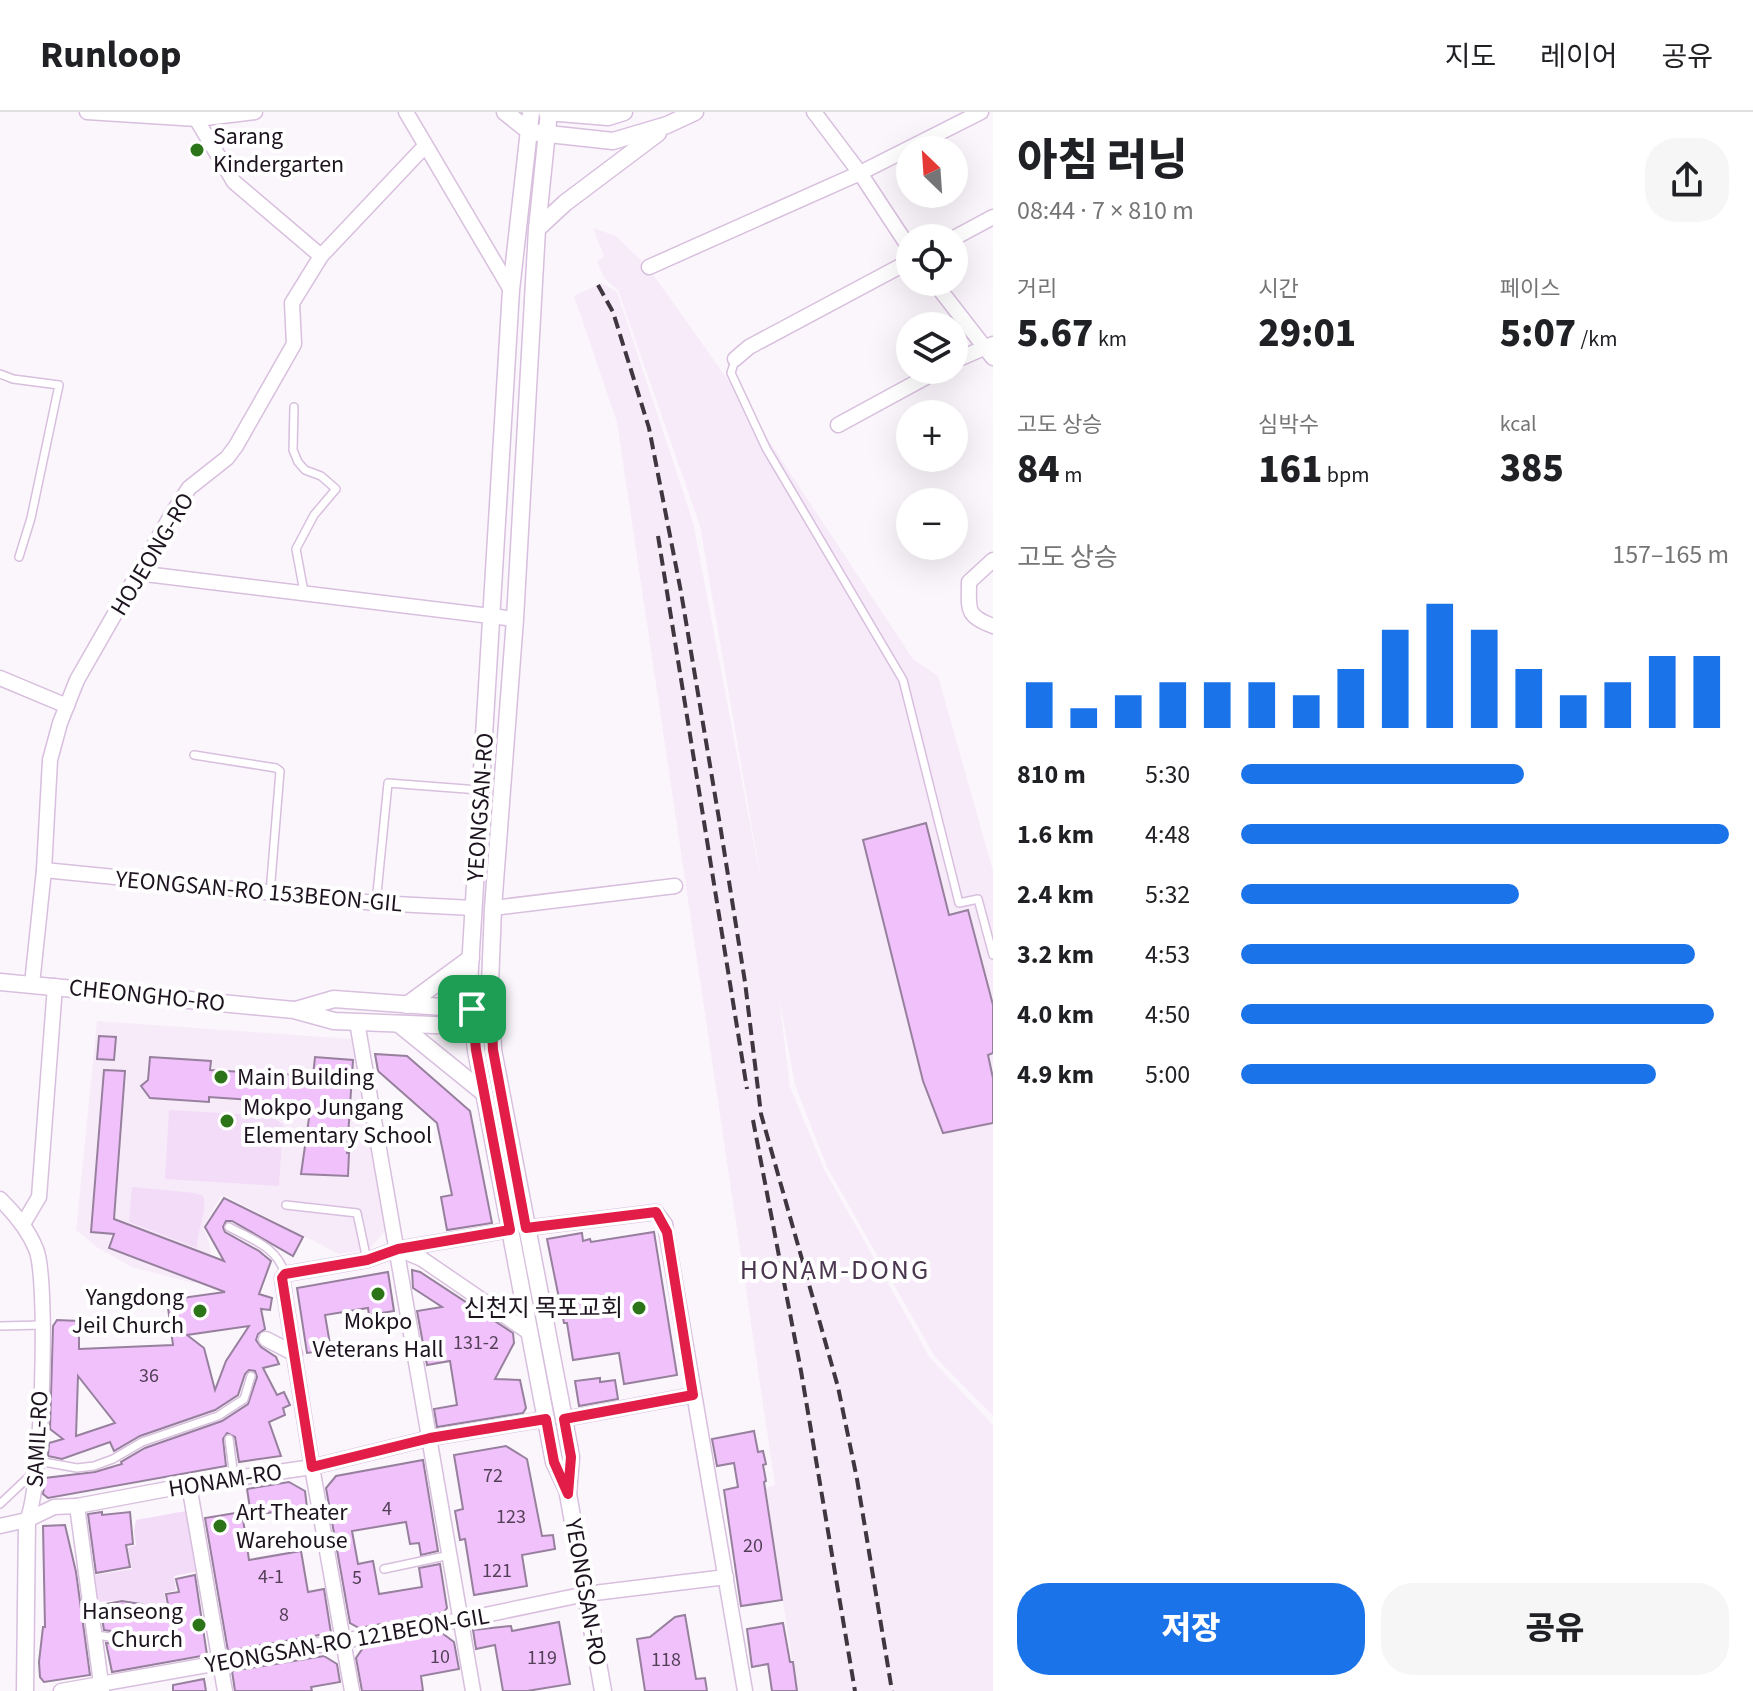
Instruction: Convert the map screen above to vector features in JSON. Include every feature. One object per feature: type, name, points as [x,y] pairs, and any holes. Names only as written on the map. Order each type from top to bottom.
[{"type":"street","points":[[87,112],[194,116],[255,112]]},
{"type":"street","points":[[406,112],[511,290]]},
{"type":"street","points":[[505,112],[530,132],[613,141],[695,112]]},
{"type":"street","name":"YEONGSAN-RO","points":[[531,112],[511,290],[469,984],[484,1093],[564,1419],[571,1457],[568,1494]]},
{"type":"street","points":[[548,112],[608,117],[624,112]]},
{"type":"street","name":"YEONGSAN-RO","points":[[548,112],[537,229],[515,619],[493,908],[491,1019],[530,1333],[554,1462],[568,1494],[603,1691]]},
{"type":"street","points":[[814,112],[896,228]]},
{"type":"street","points":[[649,267],[860,173],[981,112]]},
{"type":"street","points":[[194,116],[234,182],[321,256]]},
{"type":"street","points":[[537,229],[677,120]]},
{"type":"street","name":"HOJEONG-RO","points":[[32,984],[44,870],[50,760],[77,680],[189,488],[227,458],[236,446],[294,344],[292,303],[321,256],[425,146]]},
{"type":"street","points":[[968,230],[993,217]]},
{"type":"street","points":[[735,359],[749,347],[896,268]]},
{"type":"street","points":[[946,296],[991,350],[968,357]]},
{"type":"street","points":[[838,425],[913,384]]},
{"type":"street","points":[[993,560],[969,582],[969,609],[975,620],[993,626]]},
{"type":"street","points":[[137,573],[515,619]]},
{"type":"street","points":[[0,678],[67,706]]},
{"type":"street","name":"YEONGSAN-RO 153BEON-GIL","points":[[44,870],[376,903],[473,908]]},
{"type":"street","points":[[493,908],[675,886]]},
{"type":"street","points":[[407,1005],[471,958]]},
{"type":"street","name":"CHEONGHO-RO","points":[[0,982],[294,1010],[334,1021],[474,1027],[491,1019]]},
{"type":"street","points":[[23,1224],[39,1197],[55,986]]},
{"type":"street","name":"CHEONGHO-RO","points":[[294,1010],[334,999],[472,1009],[491,1019]]},
{"type":"street","points":[[357,1022],[473,1691]]},
{"type":"street","points":[[399,1024],[484,1093]]},
{"type":"street","name":"SAMIL-RO","points":[[0,1199],[23,1224],[37,1250],[42,1271],[38,1465],[27,1520],[25,1691]]},
{"type":"street","points":[[352,1691],[282,1278],[285,1274],[367,1260],[398,1249],[518,1229],[656,1212],[667,1232],[745,1691]]},
{"type":"street","points":[[398,1249],[422,1259],[530,1333]]},
{"type":"street","points":[[266,1339],[295,1354]]},
{"type":"street","points":[[564,1419],[693,1395]]},
{"type":"street","name":"HONAM-RO","points":[[0,1526],[27,1520],[54,1507],[77,1506],[234,1477],[312,1467],[430,1438],[546,1419]]},
{"type":"street","points":[[189,1485],[225,1691]]},
{"type":"street","points":[[77,1506],[101,1687]]},
{"type":"street","name":"YEONGSAN-RO 121BEON-GIL","points":[[61,1691],[101,1687],[586,1594],[726,1577]]},
{"type":"lane","points":[[735,359],[731,373],[766,448],[903,680],[959,903],[978,899],[993,955]]},
{"type":"lane","points":[[0,374],[13,379],[59,385],[31,518],[19,557]]},
{"type":"lane","points":[[294,407],[293,450],[298,462],[305,470],[321,476],[336,489],[314,515],[296,549],[304,594]]},
{"type":"lane","points":[[194,755],[280,771],[270,893]]},
{"type":"lane","points":[[376,903],[388,783],[481,790]]},
{"type":"lane","points":[[286,1205],[357,1213],[367,1260]]},
{"type":"lane","points":[[229,1227],[267,1247],[280,1258],[285,1274]]},
{"type":"lane","points":[[0,1326],[42,1325]]},
{"type":"lane","points":[[0,1504],[38,1465],[94,1466],[142,1442],[218,1416],[244,1399],[251,1376]]},
{"type":"lane","points":[[229,1439],[234,1477]]},
{"type":"lane","points":[[384,1569],[450,1555]]},
{"type":"lane","points":[[94,1635],[130,1640]]},
{"type":"shaded area","points":[[593,228],[616,236],[647,266],[738,394],[913,659],[938,676],[993,871],[993,1416],[935,1357],[827,1167],[795,1085],[779,997],[790,1087],[825,1171],[930,1358],[993,1425],[993,1691],[797,1691],[765,1488],[775,1485],[617,422],[574,296],[602,283],[617,292],[693,522],[763,892],[700,526],[618,290],[605,279],[597,262],[604,256]]},
{"type":"shaded area","name":"Mokpo Jungang Elementary School","points":[[97,1021],[352,1039],[385,1231],[369,1249],[339,1254],[221,1196],[204,1226],[211,1251],[205,1276],[193,1283],[132,1267],[98,1248],[76,1230]]},
{"type":"shaded area","points":[[169,1110],[272,1116],[283,1125],[279,1186],[165,1179]]},
{"type":"shaded area","points":[[132,1187],[203,1196],[197,1248],[129,1222]]},
{"type":"shaded area","points":[[186,1511],[199,1571],[174,1576],[176,1590],[164,1593],[168,1611],[156,1618],[144,1615],[143,1603],[125,1600],[98,1602],[95,1575],[132,1569],[128,1548],[136,1545],[136,1520]]},
{"type":"building","points":[[926,823],[949,915],[968,910],[993,1005],[993,1053],[988,1055],[993,1078],[993,1123],[943,1133],[923,1081],[863,840]]},
{"type":"building","points":[[99,1036],[116,1037],[114,1060],[97,1059]]},
{"type":"building","points":[[375,1054],[407,1056],[470,1111],[492,1223],[447,1230],[441,1197],[452,1195],[437,1123],[378,1071]]},
{"type":"building","points":[[150,1057],[211,1061],[210,1070],[313,1076],[315,1057],[353,1060],[348,1176],[301,1174],[311,1104],[209,1097],[209,1102],[150,1098],[141,1086],[148,1080]]},
{"type":"building","points":[[104,1070],[125,1071],[114,1219],[224,1261],[205,1227],[224,1198],[303,1237],[293,1256],[232,1221],[226,1221],[223,1227],[225,1232],[271,1261],[259,1294],[272,1298],[270,1310],[261,1309],[265,1329],[256,1340],[276,1357],[279,1364],[263,1368],[277,1395],[284,1392],[290,1405],[283,1408],[285,1415],[269,1422],[281,1456],[239,1462],[235,1437],[227,1433],[223,1439],[226,1466],[48,1498],[43,1494],[45,1478],[95,1472],[122,1464],[145,1448],[222,1421],[248,1404],[257,1377],[255,1371],[249,1370],[238,1395],[215,1410],[140,1436],[114,1451],[110,1442],[62,1459],[48,1456],[49,1443],[63,1439],[50,1429],[53,1326],[57,1320],[79,1321],[79,1349],[173,1345],[167,1300],[225,1292],[109,1248],[114,1234],[91,1232]],"holes":[[[249,1326],[226,1361],[215,1390],[204,1348],[187,1335]],[[78,1376],[115,1423],[76,1436]]]},
{"type":"building","points":[[654,1232],[677,1375],[624,1384],[619,1353],[573,1360],[547,1239],[582,1233],[583,1241],[590,1239],[591,1242]]},
{"type":"building","points":[[412,1270],[420,1272],[513,1333],[514,1343],[495,1379],[520,1380],[526,1408],[523,1413],[437,1427],[434,1409],[457,1405],[450,1361],[427,1365],[417,1311],[442,1307],[413,1288]]},
{"type":"building","points":[[388,1272],[394,1311],[369,1315],[368,1308],[325,1315],[331,1350],[307,1353],[297,1288]]},
{"type":"building","points":[[600,1378],[600,1382],[615,1380],[618,1399],[579,1406],[575,1381]]},
{"type":"building","points":[[754,1431],[758,1452],[763,1451],[766,1464],[763,1465],[764,1482],[782,1600],[741,1606],[724,1490],[738,1487],[734,1463],[717,1466],[712,1439]]},
{"type":"building","points":[[506,1446],[527,1459],[542,1536],[553,1535],[555,1549],[522,1555],[527,1586],[474,1595],[465,1539],[460,1540],[455,1511],[463,1509],[454,1455]]},
{"type":"building","points":[[423,1460],[438,1551],[421,1555],[419,1543],[410,1544],[406,1522],[352,1531],[358,1564],[373,1561],[379,1594],[422,1587],[419,1568],[440,1564],[447,1608],[443,1613],[359,1628],[350,1623],[326,1488],[336,1476]]},
{"type":"building","points":[[289,1482],[305,1491],[307,1508],[251,1515],[247,1489]]},
{"type":"building","points":[[102,1512],[102,1515],[130,1512],[133,1544],[126,1545],[130,1567],[96,1573],[88,1514]]},
{"type":"building","points":[[242,1512],[249,1560],[301,1551],[308,1592],[324,1589],[331,1633],[228,1651],[205,1518]]},
{"type":"building","points":[[65,1525],[76,1572],[90,1675],[44,1682],[40,1677],[39,1662],[45,1627],[43,1526]]},
{"type":"building","points":[[195,1575],[207,1655],[112,1672],[106,1643],[132,1646],[136,1638],[131,1634],[104,1630],[100,1605],[122,1601],[142,1604],[140,1616],[171,1620],[166,1594],[179,1592],[176,1579]]},
{"type":"building","points":[[685,1615],[696,1679],[705,1678],[707,1691],[645,1691],[637,1639],[650,1637],[675,1617]]},
{"type":"building","points":[[559,1622],[570,1684],[527,1691],[503,1691],[495,1645],[476,1649],[473,1630],[511,1626],[512,1631]]},
{"type":"building","points":[[783,1623],[797,1691],[772,1691],[768,1664],[752,1667],[747,1629]]},
{"type":"building","points":[[442,1633],[454,1642],[459,1669],[421,1676],[423,1691],[362,1691],[356,1658],[363,1648]]},
{"type":"building","points":[[324,1656],[337,1664],[340,1682],[311,1687],[312,1691],[235,1691],[232,1671]]},
{"type":"building","points":[[204,1679],[206,1691],[173,1691],[173,1685]]},
{"type":"railway","points":[[598,285],[613,312],[649,428],[681,592],[721,831],[745,982],[761,1114],[838,1387],[857,1479],[892,1691]]},
{"type":"railway","points":[[658,536],[747,1089]]},
{"type":"railway","points":[[753,1120],[801,1371],[855,1691]]},
{"type":"place","name":"Sarang Kindergarten","points":[[197,150]]},
{"type":"place","name":"Main Building","points":[[221,1077]]},
{"type":"place","name":"Mokpo Jungang Elementary School","points":[[227,1121]]},
{"type":"place","name":"Mokpo Veterans Hall","points":[[378,1294]]},
{"type":"place","name":"신천지 목포교회","points":[[639,1308]]},
{"type":"place","name":"Yangdong Jeil Church","points":[[200,1311]]},
{"type":"place","name":"Art Theater Warehouse","points":[[220,1526]]},
{"type":"place","name":"Hanseong Church","points":[[199,1625]]},
{"type":"district","name":"HONAM-DONG","points":[[835,1269]]},
{"type":"route","points":[[472,1009],[491,1011],[493,1050],[526,1228],[656,1212],[667,1232],[693,1395],[564,1419],[571,1457],[568,1494],[554,1462],[546,1419],[430,1438],[312,1467],[282,1278],[285,1274],[367,1260],[398,1249],[510,1230],[476,1050],[472,1009]]}]
